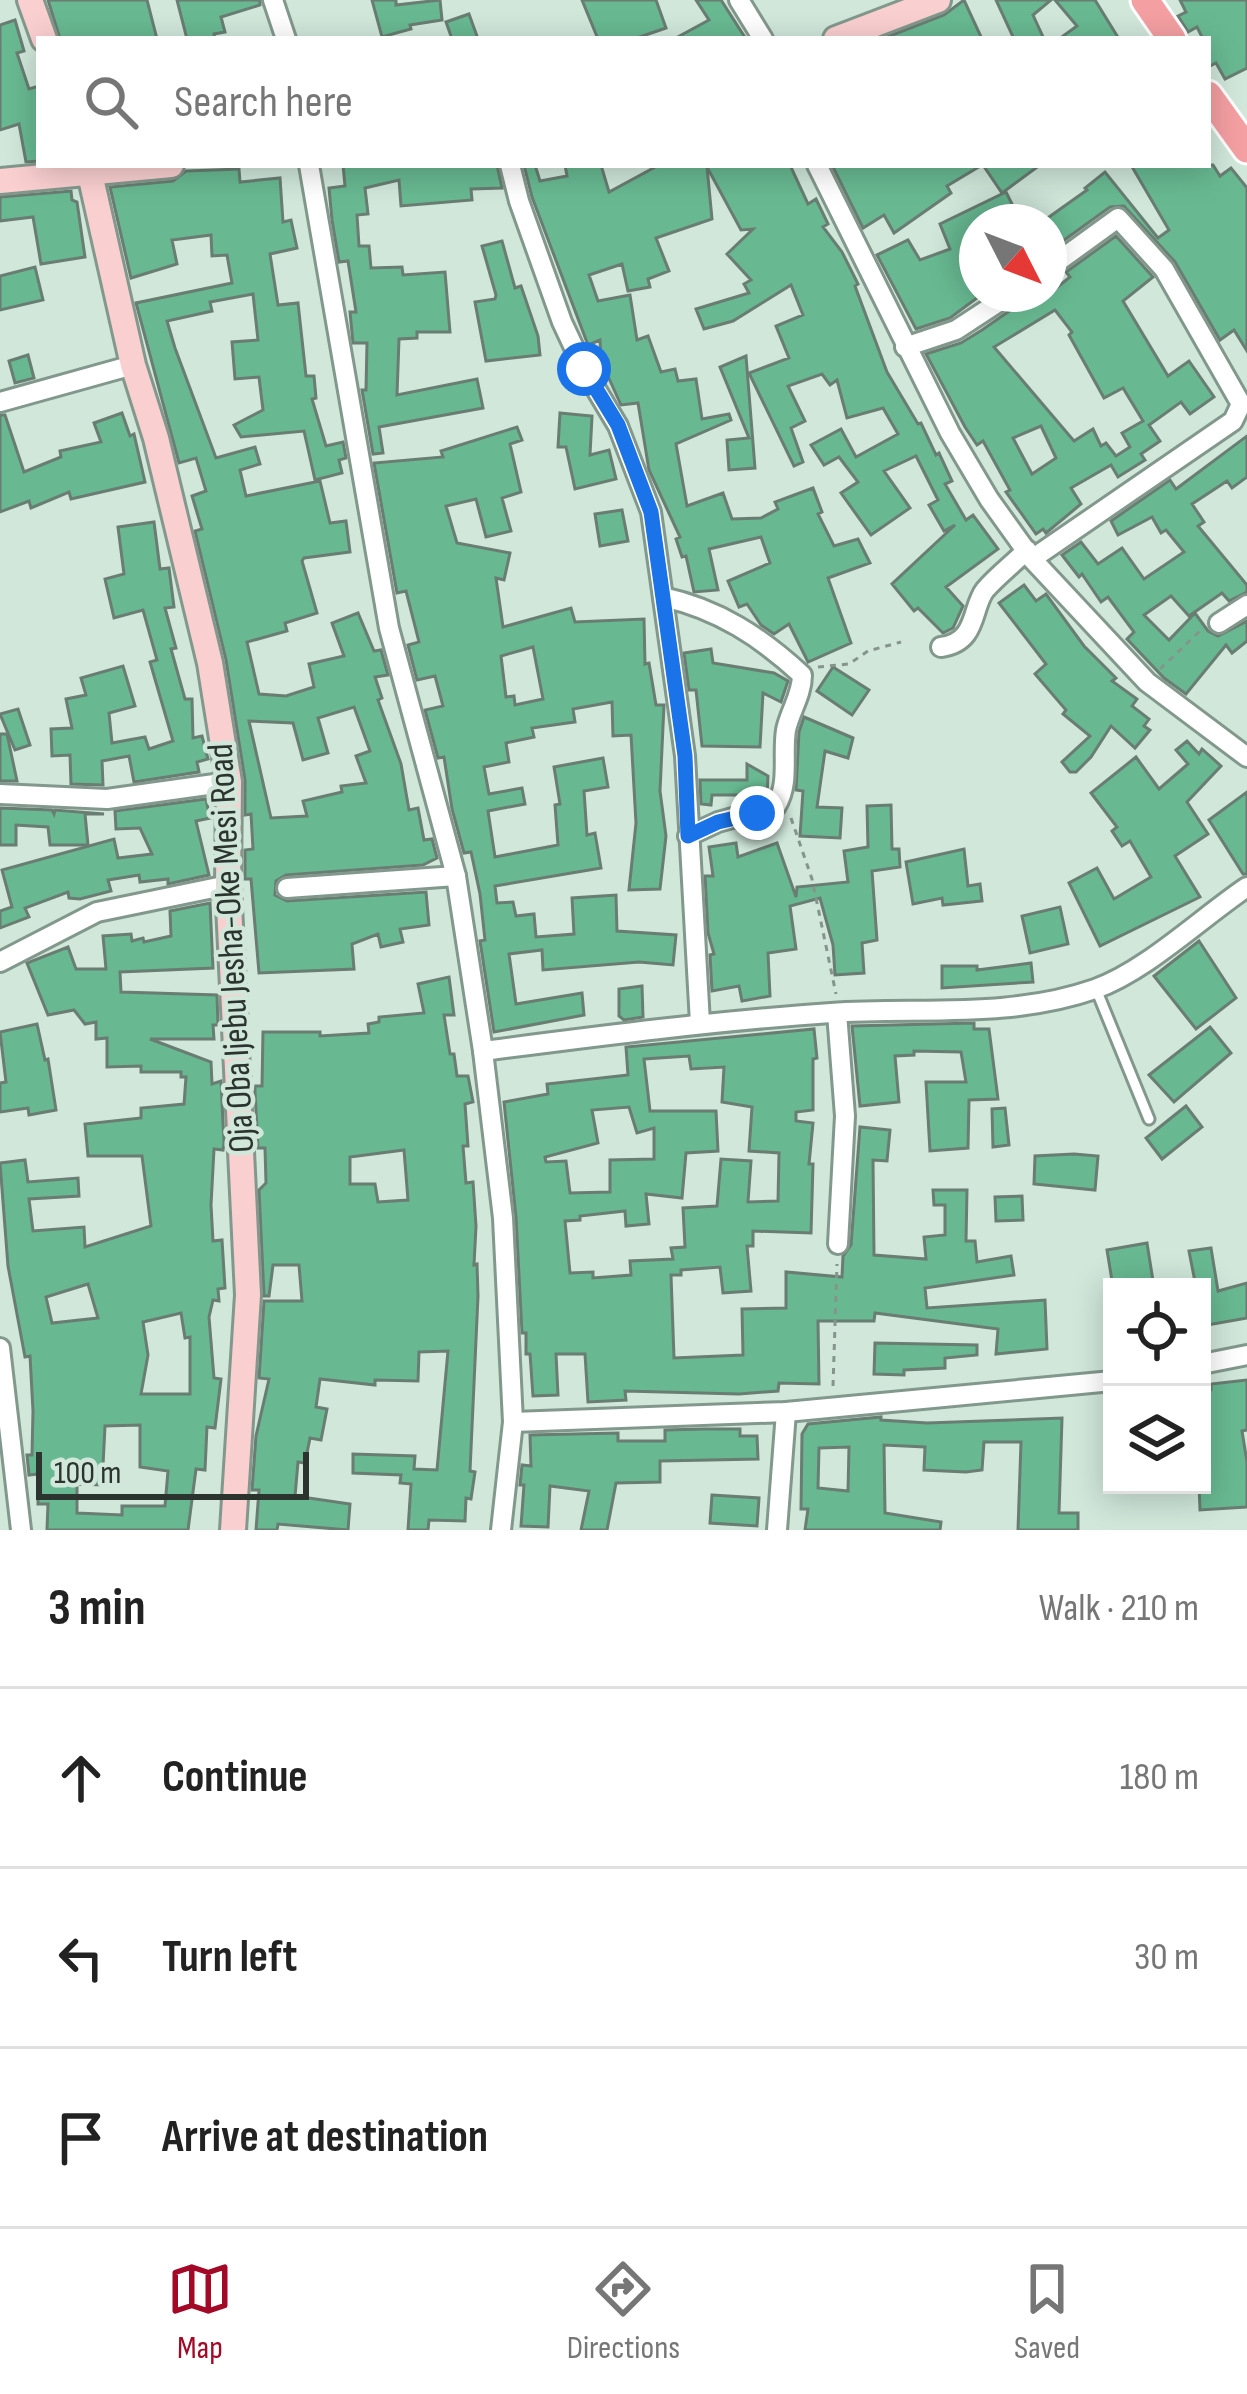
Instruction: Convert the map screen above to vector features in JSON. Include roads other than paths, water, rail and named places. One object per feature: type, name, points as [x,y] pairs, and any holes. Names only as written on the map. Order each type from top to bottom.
[{"type":"main road","points":[[30,0],[43,36]]},
{"type":"main road","points":[[844,36],[938,0]]},
{"type":"main road","points":[[1145,0],[1170,36]]},
{"type":"main road","points":[[1211,99],[1247,149]]},
{"type":"main road","points":[[0,181],[90,169]]},
{"type":"main road","name":"Oja Oba Ijebu Jesha-Oke Mesi Road","points":[[90,169],[133,364],[156,438],[210,664],[229,782],[228,885],[248,1295],[232,1530]]},
{"type":"street","points":[[273,0],[285,36]]},
{"type":"street","points":[[739,0],[761,36]]},
{"type":"street","points":[[310,168],[389,628],[456,876],[483,1051],[503,1218],[513,1422],[501,1530]]},
{"type":"street","points":[[511,168],[540,268],[584,369],[618,425],[651,512],[685,756],[700,1023]]},
{"type":"street","points":[[819,168],[877,280],[904,347],[989,499],[1030,554],[1148,682],[1247,757]]},
{"type":"street","points":[[941,647],[950,646],[973,625],[985,590],[1030,554],[1233,421],[1241,404],[1164,269],[1118,218],[1067,255]]},
{"type":"street","points":[[904,347],[956,331],[984,312]]},
{"type":"street","points":[[0,402],[133,364]]},
{"type":"street","points":[[663,598],[700,605],[730,621],[802,675],[787,728],[783,794],[776,806],[688,836]]},
{"type":"street","points":[[1219,623],[1247,605]]},
{"type":"street","points":[[0,794],[107,799],[229,782]]},
{"type":"street","points":[[287,888],[456,876]]},
{"type":"street","points":[[0,962],[97,912],[228,885]]},
{"type":"street","points":[[483,1051],[700,1023],[837,1012],[994,1012],[1096,989],[1147,961],[1247,887]]},
{"type":"street","points":[[837,1012],[845,1116],[838,1244]]},
{"type":"street","points":[[0,1348],[21,1530]]},
{"type":"street","points":[[1211,1362],[1247,1355]]},
{"type":"street","points":[[513,1422],[786,1412],[1103,1382]]},
{"type":"street","points":[[777,1530],[786,1412]]},
{"type":"lane","points":[[1096,989],[1149,1119]]}]
